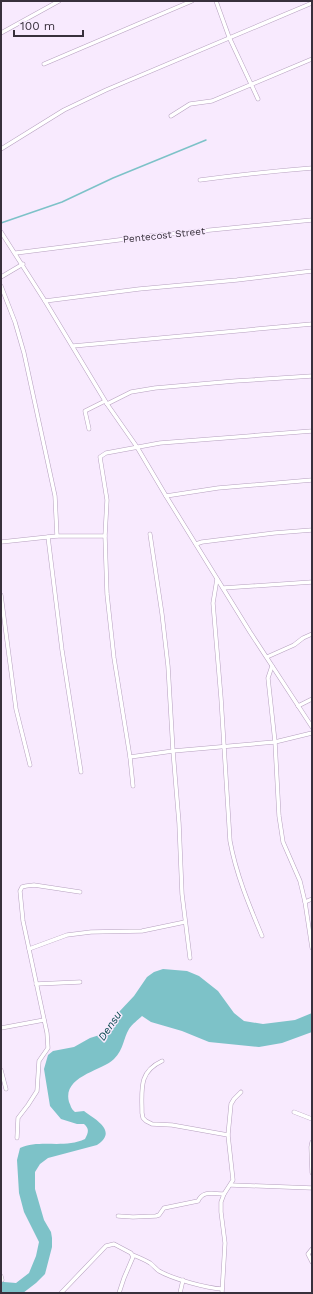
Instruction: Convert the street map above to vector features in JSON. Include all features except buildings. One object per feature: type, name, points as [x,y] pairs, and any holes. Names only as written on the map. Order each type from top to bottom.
[{"type":"street","points":[[1,34],[59,1]]},
{"type":"street","points":[[44,64],[192,1]]},
{"type":"street","points":[[216,1],[230,37],[258,99]]},
{"type":"street","points":[[1,149],[64,110],[106,90],[312,3]]},
{"type":"street","points":[[171,116],[190,104],[212,101],[312,59]]},
{"type":"street","points":[[200,180],[248,173],[264,173],[312,168]]},
{"type":"street","name":"Pentecost Street","points":[[16,253],[150,236],[312,220]]},
{"type":"street","points":[[1,232],[46,301],[106,402],[137,447],[217,579],[312,727]]},
{"type":"street","points":[[1,277],[23,264]]},
{"type":"street","points":[[46,301],[139,289],[312,271]]},
{"type":"street","points":[[1,286],[15,322],[24,353],[55,496],[58,536]]},
{"type":"street","points":[[73,346],[312,324]]},
{"type":"street","points":[[89,429],[85,411],[131,392],[155,388],[312,376]]},
{"type":"street","points":[[133,786],[130,757],[114,658],[108,602],[105,536],[107,500],[100,457],[106,453],[167,443],[312,431]]},
{"type":"street","points":[[166,496],[218,488],[312,480]]},
{"type":"street","points":[[196,544],[274,533],[312,530]]},
{"type":"street","points":[[150,534],[160,594],[168,666],[179,823],[182,894],[190,958]]},
{"type":"street","points":[[1,542],[58,536],[105,536]]},
{"type":"street","points":[[48,538],[62,650],[81,772]]},
{"type":"street","points":[[217,579],[213,603],[221,698],[230,841],[234,863],[241,885],[262,936]]},
{"type":"street","points":[[223,588],[312,582]]},
{"type":"street","points":[[1,595],[16,709],[30,765]]},
{"type":"street","points":[[267,657],[294,645],[303,638],[312,634]]},
{"type":"street","points":[[272,666],[268,678],[275,742],[279,816],[283,842],[300,881],[305,902],[312,948]]},
{"type":"street","points":[[298,706],[312,699]]},
{"type":"street","points":[[130,757],[173,751],[275,742],[312,733]]},
{"type":"street","points":[[17,1138],[18,1118],[37,1091],[40,1060],[48,1048],[47,1033],[21,906],[20,896],[22,887],[34,886],[80,892]]},
{"type":"street","points":[[305,902],[312,900]]},
{"type":"street","points":[[29,949],[67,935],[91,932],[142,931],[185,922]]},
{"type":"street","points":[[36,984],[80,982]]},
{"type":"street","points":[[1,1028],[44,1020]]},
{"type":"street","points":[[162,1061],[151,1068],[143,1079],[142,1113],[146,1122],[225,1133],[228,1135]]},
{"type":"street","points":[[1,1070],[6,1089]]},
{"type":"street","points":[[62,1293],[109,1244],[114,1244],[147,1262],[158,1270],[183,1280],[222,1291],[225,1243],[221,1202],[233,1180],[228,1135],[231,1104],[241,1092]]},
{"type":"street","points":[[294,1112],[312,1119]]},
{"type":"street","points":[[312,1142],[312,1173]]},
{"type":"street","points":[[231,1185],[312,1188]]},
{"type":"street","points":[[118,1216],[133,1218],[156,1216],[159,1215],[164,1208],[194,1203],[198,1201],[203,1194],[224,1194]]},
{"type":"street","points":[[312,1249],[308,1254],[312,1262]]},
{"type":"street","points":[[119,1293],[133,1259],[132,1254]]},
{"type":"street","points":[[180,1293],[183,1280]]},
{"type":"shaded area","points":[[163,969],[187,971],[199,976],[218,991],[234,1013],[244,1021],[263,1024],[295,1020],[312,1013],[312,1032],[282,1043],[259,1047],[209,1042],[182,1031],[151,1022],[142,1016],[129,1029],[120,1052],[114,1059],[84,1075],[71,1086],[68,1093],[69,1102],[73,1110],[75,1112],[84,1111],[94,1118],[103,1126],[106,1135],[97,1145],[48,1158],[40,1164],[35,1172],[35,1189],[44,1220],[51,1232],[52,1238],[52,1247],[45,1274],[23,1293],[1,1293],[1,1280],[4,1282],[16,1283],[29,1273],[36,1256],[39,1242],[24,1212],[19,1193],[17,1160],[20,1148],[36,1144],[77,1142],[85,1139],[88,1133],[88,1129],[84,1124],[77,1124],[61,1119],[50,1106],[44,1069],[48,1055],[53,1051],[74,1047],[90,1038],[106,1033],[118,1013],[134,996],[147,977],[154,972]]},
{"type":"waterway","points":[[1,223],[62,202],[113,178],[206,140]]},
{"type":"water label","name":"Densu","points":[[110,1026]]}]
